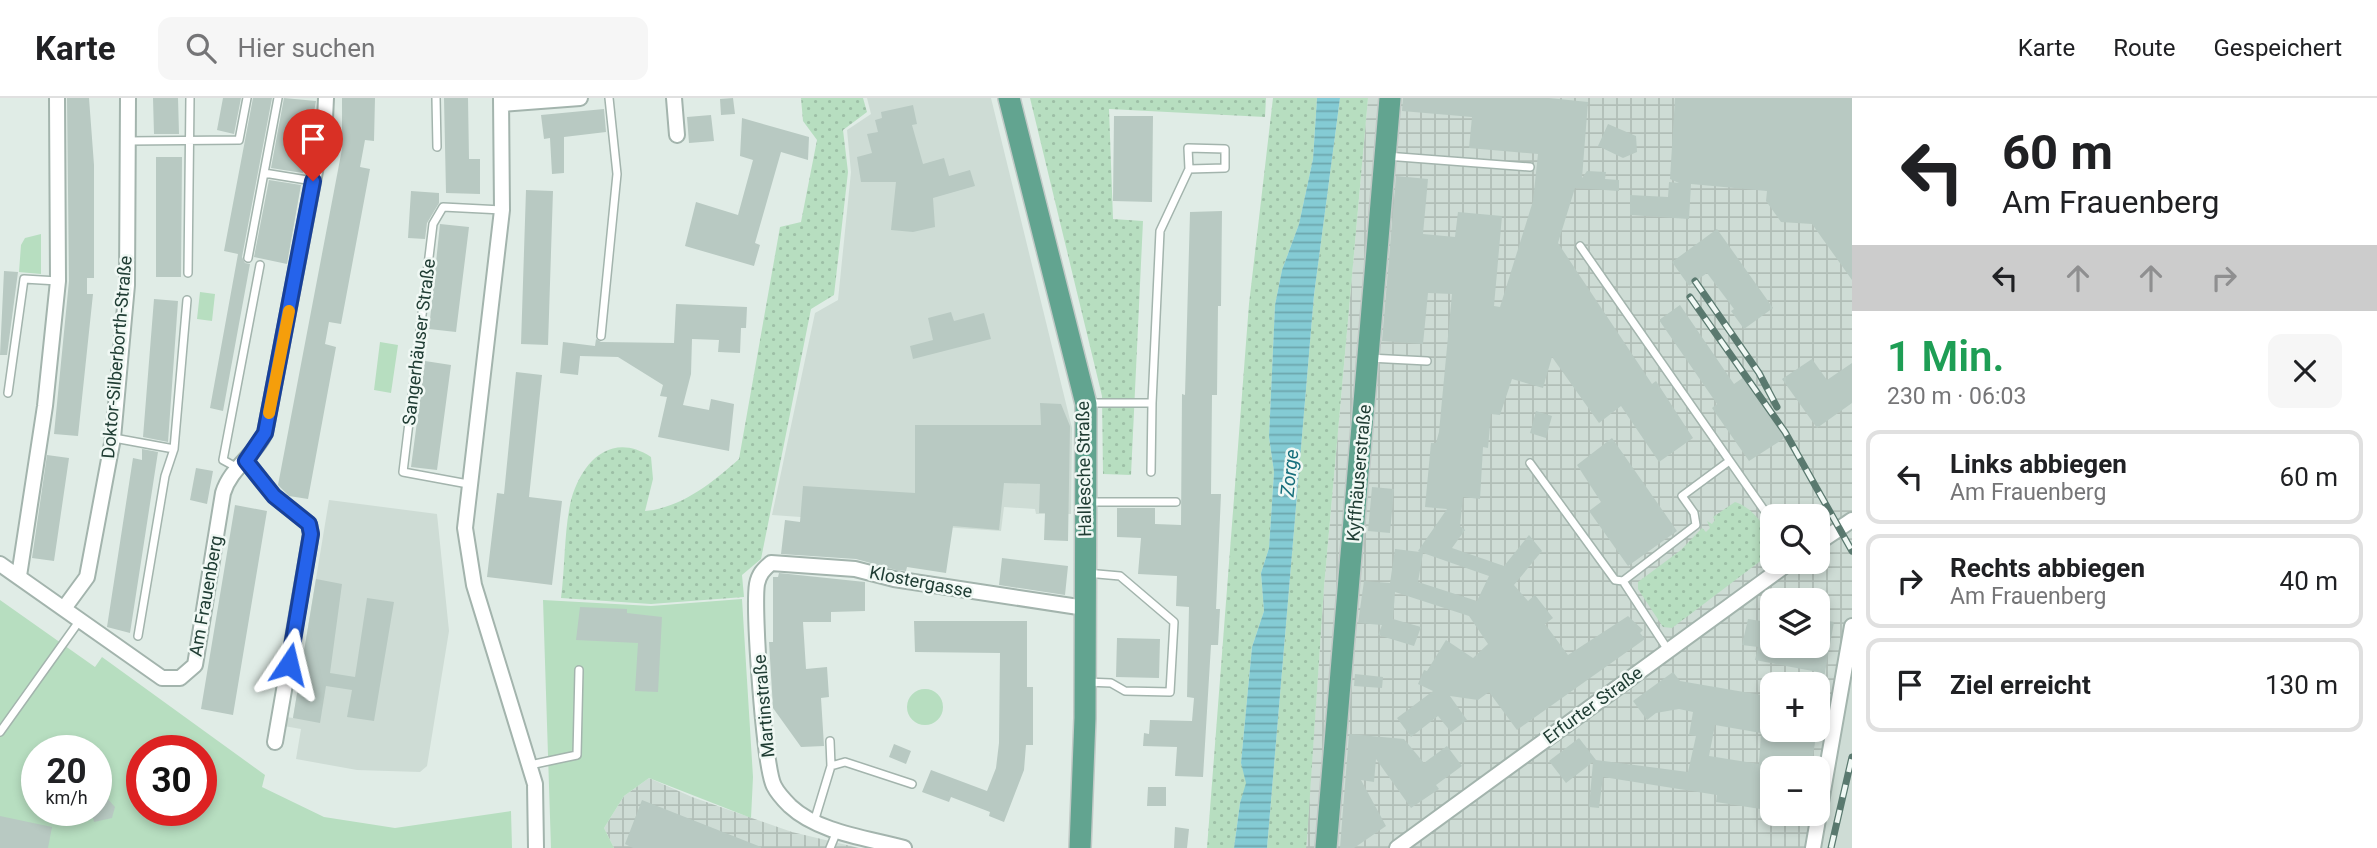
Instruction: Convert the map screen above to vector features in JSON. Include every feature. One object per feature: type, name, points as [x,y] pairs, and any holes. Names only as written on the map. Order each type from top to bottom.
[{"type":"main road","name":"Hallesche Straße","points":[[1009,98],[1086,404],[1086,682],[1080,848]]},
{"type":"main road","name":"Kyffhäuserstraße","points":[[1326,848],[1390,98]]},
{"type":"street","points":[[19,576],[45,406],[58,281],[57,98]]},
{"type":"street","name":"Doktor-Silberborth-Straße","points":[[65,607],[87,577],[113,438],[127,285],[128,98]]},
{"type":"street","name":"Am Frauenberg","points":[[0,564],[65,607],[162,678],[180,678],[195,665],[223,493],[228,478],[265,433],[326,98]]},
{"type":"street","points":[[536,848],[536,800],[530,765],[474,585],[465,528],[468,484],[496,282],[502,210],[501,101],[577,98]]},
{"type":"street","points":[[674,98],[677,135]]},
{"type":"street","points":[[241,464],[274,496],[309,524],[311,534],[275,742]]},
{"type":"street","points":[[1830,535],[1852,520]]},
{"type":"street","name":"Klostergasse","points":[[760,572],[771,563],[855,569],[894,579],[1085,608]]},
{"type":"street","name":"Martinstraße","points":[[760,572],[757,587],[758,641],[768,758],[773,785],[791,807],[813,822],[904,848]]},
{"type":"street","name":"Erfurter Straße","points":[[1397,848],[1773,574]]},
{"type":"street","points":[[1813,848],[1852,626]]},
{"type":"lane","points":[[188,273],[192,141],[190,98]]},
{"type":"lane","points":[[128,141],[239,140],[247,98]]},
{"type":"lane","points":[[248,258],[278,98]]},
{"type":"lane","points":[[436,98],[437,147]]},
{"type":"lane","points":[[601,337],[617,174],[609,98]]},
{"type":"lane","points":[[1151,472],[1160,231],[1189,169],[1188,148],[1225,149],[1225,168],[1189,169]]},
{"type":"lane","points":[[1385,156],[1531,167]]},
{"type":"lane","points":[[264,173],[313,181]]},
{"type":"lane","name":"Sangerhäuser Straße","points":[[468,484],[403,472],[433,224],[443,207],[502,210]]},
{"type":"lane","points":[[1580,246],[1760,505]]},
{"type":"lane","points":[[241,464],[223,460],[260,265]]},
{"type":"lane","points":[[8,393],[24,279],[58,281]]},
{"type":"lane","points":[[138,636],[164,476],[174,450],[187,300]]},
{"type":"lane","points":[[1368,358],[1427,361]]},
{"type":"lane","points":[[1086,404],[1099,401],[1152,403]]},
{"type":"lane","points":[[113,438],[174,450]]},
{"type":"lane","points":[[1530,463],[1615,580],[1623,581],[1696,525],[1694,513],[1682,496],[1728,461]]},
{"type":"lane","points":[[1086,502],[1176,502]]},
{"type":"lane","points":[[1086,573],[1120,576],[1174,622],[1170,692],[1125,691],[1111,683],[1086,682]]},
{"type":"lane","points":[[1623,581],[1668,650]]},
{"type":"lane","points":[[0,732],[80,620]]},
{"type":"lane","points":[[530,765],[577,755],[579,670]]},
{"type":"lane","points":[[813,822],[831,766],[830,741]]},
{"type":"lane","points":[[831,766],[845,762],[912,784]]},
{"type":"lane","points":[[830,848],[837,830]]},
{"type":"shaded area","points":[[867,98],[991,98],[1072,428],[1071,514],[1036,514],[1035,509],[1004,507],[1001,531],[772,515],[815,313],[838,300],[851,172],[847,130],[871,114]]},
{"type":"shaded area","points":[[1368,98],[1852,98],[1852,666],[1830,784],[1830,756],[1760,756],[1760,826],[1822,826],[1818,848],[1306,848],[1324,587]]},
{"type":"shaded area","points":[[329,500],[437,514],[449,631],[427,766],[420,772],[357,770],[296,759],[301,729],[284,726],[286,717],[293,718]]},
{"type":"shaded area","points":[[1852,666],[1852,848],[1818,848],[1822,826],[1830,826],[1830,784]]},
{"type":"shaded area","points":[[649,778],[692,797],[792,832],[859,848],[614,848],[604,828],[624,796]]},
{"type":"green space","points":[[801,98],[863,98],[867,112],[843,130],[848,172],[834,295],[811,309],[761,559],[742,575],[744,597],[651,604],[561,598],[570,505],[581,476],[598,456],[622,447],[651,457],[653,479],[645,511],[683,500],[739,459],[780,227],[801,222],[817,140],[803,121]]},
{"type":"green space","points":[[1030,98],[1266,98],[1265,117],[1109,109],[1113,219],[1143,221],[1131,475],[1103,474],[1102,396]]},
{"type":"green space","points":[[1273,98],[1317,98],[1313,159],[1299,224],[1282,270],[1275,305],[1269,437],[1274,472],[1269,548],[1261,573],[1264,611],[1252,647],[1241,763],[1247,783],[1240,803],[1234,848],[1207,848],[1249,304]]},
{"type":"green space","points":[[1340,98],[1368,98],[1324,587],[1307,839],[1306,848],[1267,848],[1314,295]]},
{"type":"green space","points":[[41,234],[41,274],[19,272],[21,245],[25,238]]},
{"type":"green space","points":[[200,292],[215,294],[212,321],[197,319]]},
{"type":"green space","points":[[380,342],[398,345],[391,393],[374,390]]},
{"type":"green space","points":[[1735,502],[1755,515],[1760,522],[1760,561],[1672,628],[1663,627],[1638,589],[1638,582],[1681,550],[1702,528],[1706,532],[1710,528],[1707,521],[1712,524],[1715,520],[1713,517]]},
{"type":"green space","points":[[742,599],[753,777],[751,818],[649,778],[624,796],[604,828],[614,848],[551,848],[543,600],[651,606]]},
{"type":"green space","points":[[0,600],[95,667],[102,657],[210,735],[126,735],[126,826],[217,826],[217,740],[265,775],[262,787],[324,817],[395,828],[511,811],[512,848],[0,848]]},
{"type":"green space","points":[[925,689],[938,694],[943,707],[938,720],[925,725],[912,720],[907,707],[912,694]]},
{"type":"water","name":"Zorge","points":[[1317,98],[1340,98],[1314,295],[1267,848],[1234,848],[1240,803],[1246,783],[1241,763],[1252,647],[1264,611],[1261,573],[1269,548],[1274,472],[1269,437],[1275,305],[1282,270],[1299,224],[1313,159]]},
{"type":"building","points":[[67,98],[89,98],[94,165],[94,278],[87,278],[87,294],[93,294],[78,436],[54,434],[69,281]]},
{"type":"building","points":[[153,98],[178,98],[179,134],[154,134]]},
{"type":"building","points":[[223,98],[241,98],[234,134],[217,130]]},
{"type":"building","points":[[253,98],[272,98],[242,257],[245,263],[250,264],[223,411],[210,408],[238,254],[224,251]]},
{"type":"building","points":[[284,98],[316,101],[303,173],[271,168]]},
{"type":"building","points":[[342,98],[375,98],[374,141],[365,140],[360,167],[370,169],[341,324],[329,322],[325,344],[336,347],[308,499],[289,496],[278,485],[342,149]]},
{"type":"building","points":[[444,98],[468,98],[469,159],[480,159],[480,194],[446,193]]},
{"type":"building","points":[[733,98],[735,114],[721,115],[720,99]]},
{"type":"building","points":[[1403,98],[1549,98],[1588,102],[1582,178],[1587,171],[1606,172],[1605,179],[1619,180],[1619,191],[1575,188],[1558,243],[1652,384],[1656,381],[1693,438],[1659,462],[1621,406],[1599,423],[1552,357],[1543,388],[1512,379],[1500,415],[1491,414],[1488,448],[1483,447],[1480,499],[1463,497],[1460,526],[1465,530],[1452,548],[1504,566],[1529,535],[1542,551],[1514,585],[1528,601],[1535,595],[1553,618],[1545,624],[1568,655],[1628,616],[1643,630],[1640,633],[1645,639],[1517,730],[1489,692],[1478,700],[1450,696],[1467,720],[1451,732],[1438,716],[1411,737],[1397,718],[1433,691],[1418,684],[1424,670],[1427,671],[1446,640],[1473,658],[1488,644],[1469,616],[1395,592],[1393,619],[1421,627],[1414,646],[1378,635],[1382,625],[1358,623],[1364,581],[1390,583],[1395,549],[1420,552],[1418,551],[1447,509],[1425,507],[1431,443],[1436,443],[1439,432],[1452,294],[1428,293],[1423,344],[1382,341],[1396,176],[1428,179],[1423,234],[1455,237],[1458,212],[1502,216],[1494,306],[1500,307],[1533,201],[1538,154],[1469,148],[1472,117],[1402,111]],"holes":[[[1423,553],[1489,576],[1477,601],[1418,582]]]},
{"type":"building","points":[[1675,98],[1852,98],[1852,280],[1812,224],[1781,222],[1766,201],[1767,191],[1691,184],[1689,219],[1630,215],[1630,195],[1668,197],[1669,182],[1679,183],[1670,179]]},
{"type":"building","points":[[913,105],[917,124],[912,125],[923,164],[944,158],[949,176],[970,170],[975,186],[933,198],[935,227],[913,232],[891,230],[896,182],[861,182],[857,157],[872,153],[867,134],[878,132],[875,120],[882,118],[881,112]]},
{"type":"building","points":[[604,109],[606,132],[564,137],[564,173],[552,174],[550,138],[544,139],[541,115]]},
{"type":"building","points":[[711,115],[714,141],[689,143],[687,117]]},
{"type":"building","points":[[1114,116],[1153,116],[1152,202],[1113,201]]},
{"type":"building","points":[[742,118],[809,137],[808,160],[781,152],[755,243],[760,245],[754,266],[685,246],[696,202],[738,215],[753,160],[740,156]]},
{"type":"building","points":[[1608,124],[1636,136],[1637,152],[1623,158],[1598,146]]},
{"type":"building","points":[[156,157],[182,157],[181,277],[156,277]]},
{"type":"building","points":[[269,180],[301,185],[287,264],[254,257]]},
{"type":"building","points":[[526,190],[553,191],[548,345],[521,344]]},
{"type":"building","points":[[411,191],[439,193],[439,203],[427,223],[425,239],[408,238]]},
{"type":"building","points":[[1222,211],[1217,395],[1212,395],[1211,494],[1221,494],[1216,609],[1220,609],[1218,645],[1211,645],[1203,777],[1175,776],[1177,747],[1143,746],[1144,733],[1149,734],[1150,720],[1192,721],[1194,698],[1187,697],[1189,607],[1176,606],[1177,576],[1138,574],[1141,538],[1117,537],[1117,508],[1155,508],[1155,524],[1181,525],[1182,394],[1185,395],[1190,212]]},
{"type":"building","points":[[440,224],[469,227],[456,332],[429,329]]},
{"type":"building","points":[[1717,229],[1773,308],[1744,329],[1731,311],[1734,309],[1707,273],[1689,286],[1672,262]]},
{"type":"building","points":[[4,271],[18,272],[7,355],[0,355]]},
{"type":"building","points":[[154,299],[178,301],[168,442],[143,437]]},
{"type":"building","points":[[676,304],[747,307],[746,328],[741,328],[740,353],[718,352],[719,340],[692,339],[691,374],[683,405],[709,410],[711,399],[734,404],[729,451],[658,437],[667,397],[660,396],[663,385],[618,357],[580,356],[578,375],[560,373],[563,342],[595,346],[596,339],[601,342],[674,343]]},
{"type":"building","points":[[1680,305],[1734,384],[1744,377],[1786,437],[1749,461],[1712,408],[1717,404],[1659,320]]},
{"type":"building","points":[[951,312],[954,321],[984,313],[991,339],[913,359],[910,346],[933,340],[928,318]]},
{"type":"building","points":[[1812,359],[1827,380],[1852,363],[1852,403],[1817,428],[1782,379]]},
{"type":"building","points":[[425,361],[451,365],[437,470],[411,467]]},
{"type":"building","points":[[516,372],[542,375],[529,497],[562,501],[552,585],[487,577],[497,493],[504,494]]},
{"type":"building","points":[[1040,403],[1061,404],[1070,426],[1068,541],[1044,540],[1045,513],[1039,513],[1040,484],[1004,483],[999,530],[953,526],[946,573],[907,567],[906,571],[896,570],[856,559],[781,554],[785,520],[800,522],[803,486],[915,493],[915,425],[1041,425]]},
{"type":"building","points":[[1536,411],[1552,416],[1546,438],[1530,433]]},
{"type":"building","points":[[1612,438],[1677,531],[1628,566],[1589,511],[1601,502],[1577,465]]},
{"type":"building","points":[[142,449],[158,452],[130,633],[107,627],[133,458],[142,460]]},
{"type":"building","points":[[47,455],[69,458],[54,561],[32,558]]},
{"type":"building","points":[[196,468],[213,471],[207,504],[190,500]]},
{"type":"building","points":[[1372,487],[1394,489],[1390,533],[1368,531]]},
{"type":"building","points":[[235,505],[267,511],[233,715],[201,709]]},
{"type":"building","points":[[1002,558],[1068,566],[1065,595],[999,585]]},
{"type":"building","points":[[779,573],[865,582],[865,611],[831,612],[831,622],[803,622],[806,669],[827,667],[829,697],[821,698],[824,746],[801,747],[773,708],[769,642],[773,642],[773,577],[778,577]]},
{"type":"building","points":[[316,579],[342,584],[330,673],[355,677],[367,598],[394,602],[374,721],[347,717],[352,690],[326,686],[320,723],[293,718]]},
{"type":"building","points":[[580,607],[627,609],[627,613],[662,617],[658,692],[635,691],[638,643],[576,640]]},
{"type":"building","points":[[1748,619],[1760,621],[1760,658],[1828,658],[1825,672],[1755,660],[1758,647],[1742,645]]},
{"type":"building","points":[[914,621],[1027,621],[1027,687],[1033,687],[1033,745],[1026,745],[1024,770],[1004,822],[989,816],[990,812],[951,797],[949,802],[922,792],[931,770],[987,791],[996,768],[999,743],[1000,653],[915,652]]},
{"type":"building","points":[[1830,621],[1834,622],[1830,644]]},
{"type":"building","points":[[1117,638],[1160,639],[1159,678],[1116,677]]},
{"type":"building","points":[[1673,672],[1680,681],[1760,695],[1760,733],[1715,725],[1709,756],[1759,764],[1760,742],[1815,742],[1813,756],[1760,756],[1760,809],[1716,802],[1717,795],[1603,777],[1599,808],[1589,807],[1593,762],[1566,783],[1549,761],[1579,738],[1596,760],[1688,772],[1696,736],[1689,735],[1693,712],[1679,709],[1656,713],[1647,720],[1633,701]]},
{"type":"building","points":[[1355,674],[1383,677],[1382,688],[1354,686]]},
{"type":"building","points":[[1349,734],[1404,739],[1424,763],[1447,746],[1462,766],[1436,785],[1439,789],[1411,808],[1376,759],[1374,782],[1361,780],[1386,826],[1354,848],[1340,848]]},
{"type":"building","points":[[894,744],[911,751],[906,764],[889,757]]},
{"type":"building","points":[[1148,787],[1166,787],[1166,806],[1147,806]]},
{"type":"building","points":[[642,800],[761,848],[633,848],[625,844]]},
{"type":"building","points":[[0,816],[21,820],[21,826],[52,827],[48,848],[0,848]]},
{"type":"building","points":[[1175,827],[1189,829],[1187,848],[1174,848]]},
{"type":"railway","points":[[1695,281],[1759,373],[1777,407]]},
{"type":"railway","points":[[1690,297],[1785,432],[1852,551]]},
{"type":"railway","points":[[1831,848],[1852,757]]},
{"type":"slow traffic","points":[[269,413],[289,311]]},
{"type":"route","points":[[289,664],[311,534],[309,524],[274,496],[246,461],[261,443],[265,433],[313,181]]}]
